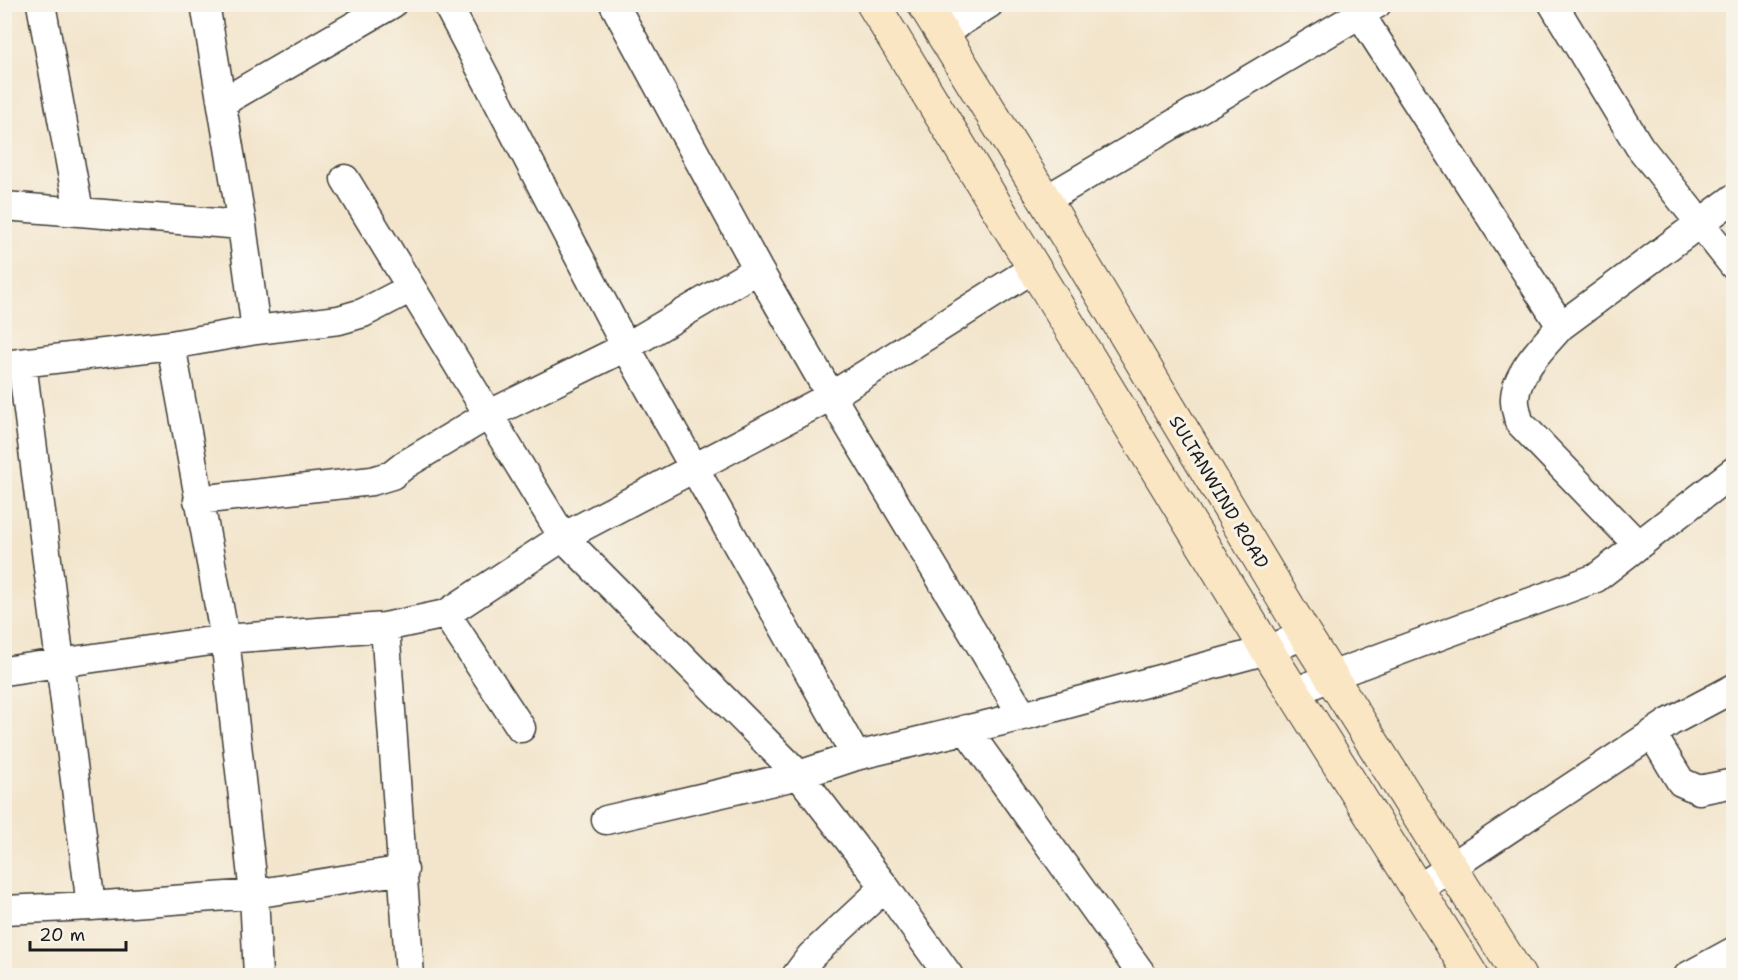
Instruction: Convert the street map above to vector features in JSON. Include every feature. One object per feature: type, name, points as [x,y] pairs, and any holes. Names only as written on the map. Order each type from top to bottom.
[{"type":"main road","points":[[873,4],[1267,650],[1472,975]]},
{"type":"main road","name":"SULTANWIND ROAD","points":[[924,4],[1045,200],[1305,635],[1520,975]]},
{"type":"street","points":[[41,4],[79,211]]},
{"type":"street","points":[[205,4],[223,102],[256,330]]},
{"type":"street","points":[[223,102],[392,4]]},
{"type":"street","points":[[447,4],[626,347],[856,756]]},
{"type":"street","points":[[614,4],[758,268],[831,396],[1023,716]]},
{"type":"street","points":[[943,33],[989,4]]},
{"type":"street","points":[[1553,4],[1639,146],[1734,266]]},
{"type":"street","points":[[1045,200],[1369,9],[1561,326]]},
{"type":"street","points":[[345,179],[564,537],[799,775],[949,975]]},
{"type":"street","points":[[1638,545],[1519,422],[1515,398],[1522,375],[1541,348],[1561,326],[1734,198]]},
{"type":"street","points":[[4,206],[242,225]]},
{"type":"street","points":[[198,500],[372,481],[392,475],[406,464],[488,415],[626,347],[758,268]]},
{"type":"street","points":[[4,671],[225,639],[385,627],[446,614],[564,537],[831,396],[1034,268]]},
{"type":"street","points":[[91,906],[60,664],[13,364],[171,345],[256,330],[339,320],[363,313],[411,288]]},
{"type":"street","points":[[171,345],[225,639],[254,894],[258,975]]},
{"type":"street","points":[[1294,693],[1331,676],[1596,578],[1734,471]]},
{"type":"street","points":[[446,614],[521,728]]},
{"type":"street","points":[[385,627],[410,975]]},
{"type":"street","points":[[606,820],[799,775],[856,756],[1023,716],[1267,650],[1305,635]]},
{"type":"street","points":[[1418,890],[1652,734],[1734,688]]},
{"type":"street","points":[[966,729],[1143,975]]},
{"type":"street","points":[[1652,734],[1681,782],[1699,790],[1734,783]]},
{"type":"street","points":[[4,910],[254,894],[404,870]]},
{"type":"street","points":[[796,975],[811,956],[885,887]]},
{"type":"street","points":[[1688,975],[1734,951]]}]
